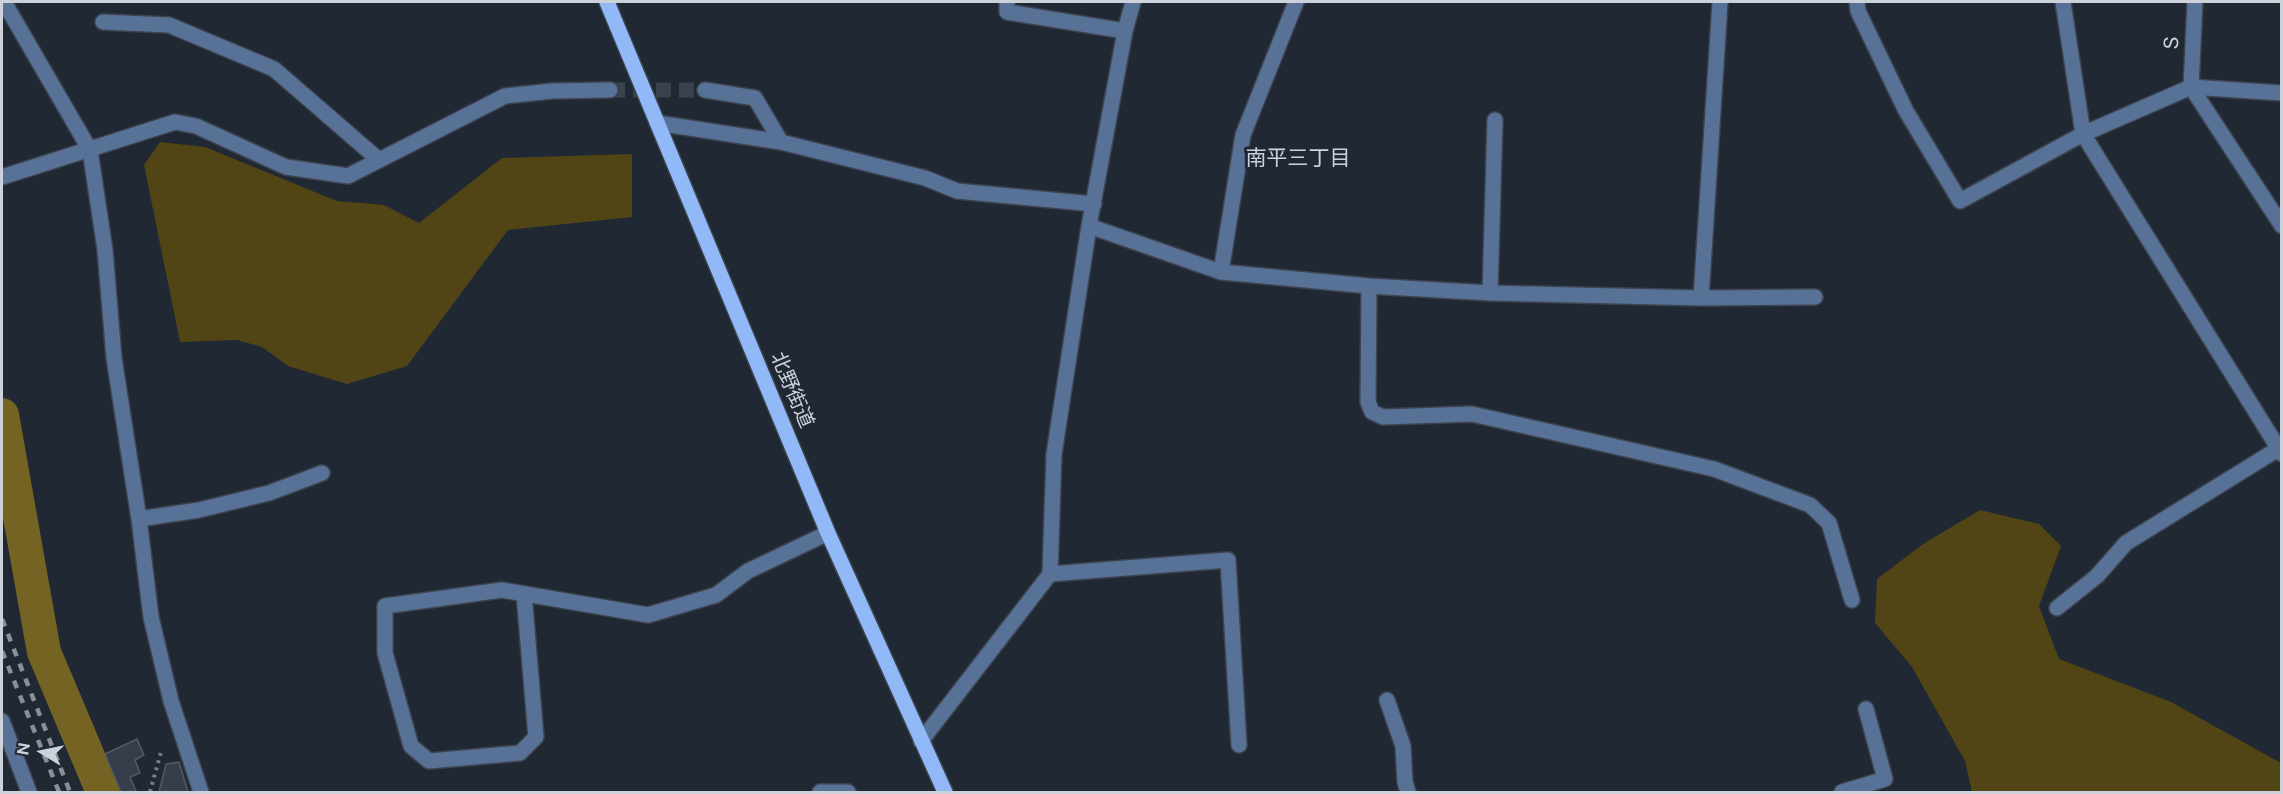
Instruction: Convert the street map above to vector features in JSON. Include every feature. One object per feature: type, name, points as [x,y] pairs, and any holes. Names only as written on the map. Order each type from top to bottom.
[{"type":"main road","name":"北野街道","points":[[607,2],[828,533],[945,792]]},
{"type":"street","points":[[4,2],[90,150],[105,250],[114,358],[139,519],[151,617],[171,701],[201,792]]},
{"type":"street","points":[[1007,2],[1007,12],[1125,31]]},
{"type":"street","points":[[921,741],[1050,574],[1054,454],[1089,226],[1125,31],[1133,2]]},
{"type":"street","points":[[1221,272],[1243,135],[1296,2]]},
{"type":"street","points":[[1701,298],[1720,2]]},
{"type":"street","points":[[1857,2],[1858,11],[1906,111],[1960,201],[2082,134],[2191,87],[2282,93]]},
{"type":"street","points":[[2057,608],[2097,576],[2126,543],[2280,451],[2082,134],[2063,2]]},
{"type":"street","name":"S","points":[[2191,87],[2195,2]]},
{"type":"street","points":[[103,22],[169,25],[274,69],[379,160]]},
{"type":"street","points":[[2191,87],[2282,226]]},
{"type":"street","points":[[2,177],[175,122],[195,126],[286,167],[348,176],[505,96],[552,91],[610,90]]},
{"type":"street","points":[[705,90],[755,98],[781,142]]},
{"type":"street","points":[[1490,293],[1495,120]]},
{"type":"street","points":[[657,123],[781,142],[925,178],[957,191],[1094,204]]},
{"type":"street","points":[[1089,226],[1221,272],[1369,286],[1490,293],[1701,298],[1815,297]]},
{"type":"street","points":[[1369,286],[1368,402],[1372,412],[1383,417],[1472,414],[1714,470],[1810,505],[1829,523],[1852,600]]},
{"type":"street","points":[[139,519],[200,510],[269,493],[322,473]]},
{"type":"street","points":[[524,594],[536,738],[520,753],[429,761],[411,746],[405,726],[385,653],[386,606],[502,590],[648,615],[716,596],[748,571],[828,533]]},
{"type":"street","points":[[1050,574],[1228,560],[1239,745]]},
{"type":"street","points":[[1387,700],[1403,746],[1405,782],[1408,792]]},
{"type":"street","points":[[1842,792],[1885,779],[1866,709]]},
{"type":"street","points":[[2,721],[29,792]]},
{"type":"street","points":[[820,792],[848,792]]},
{"type":"shaded area","points":[[160,142],[205,147],[337,201],[384,205],[419,223],[502,158],[632,154],[632,217],[508,230],[407,366],[347,384],[288,366],[262,347],[237,340],[180,342],[144,165]]},
{"type":"shaded area","points":[[1980,510],[2039,524],[2061,546],[2039,606],[2059,659],[2171,702],[2281,763],[2281,792],[1972,792],[1965,761],[1912,667],[1875,623],[1877,579],[1923,544]]},
{"type":"building","points":[[137,739],[144,755],[135,760],[140,773],[130,777],[136,791],[121,792],[105,754]]},
{"type":"building","points":[[179,762],[188,792],[159,792],[166,764]]},
{"type":"waterway","points":[[2,415],[44,652],[103,792]]},
{"type":"tunnel","points":[[610,90],[705,90]]},
{"type":"railway","points":[[2,619],[70,792]]},
{"type":"railway","points":[[2,651],[59,792]]},
{"type":"district","name":"南平三丁目","points":[[1298,159]]}]
